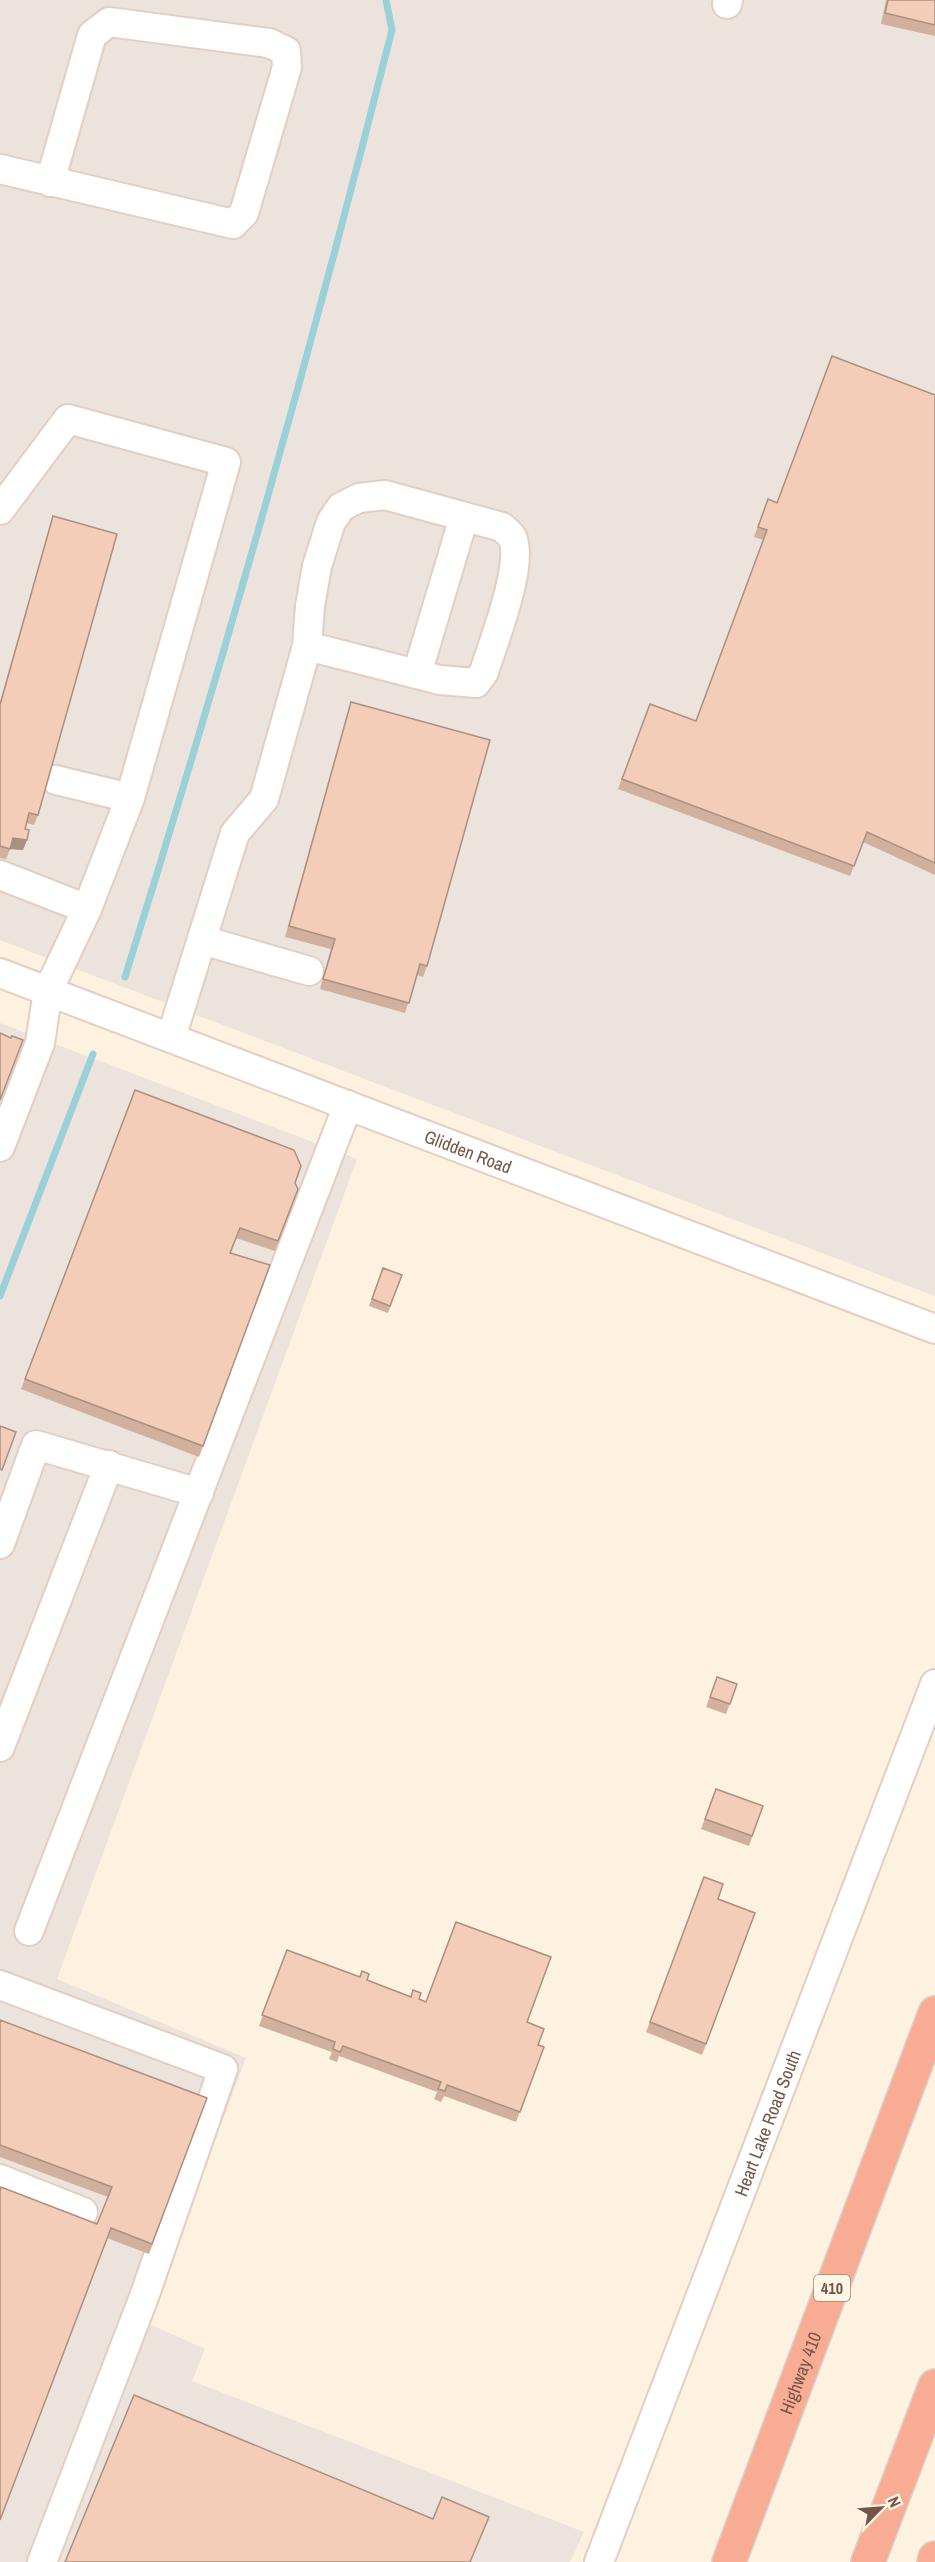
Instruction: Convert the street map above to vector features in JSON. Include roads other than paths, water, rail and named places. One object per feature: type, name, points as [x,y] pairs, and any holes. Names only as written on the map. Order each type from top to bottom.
[{"type":"highway","name":"Highway 410","points":[[729,2562],[935,2013]]},
{"type":"highway","points":[[868,2562],[935,2386]]},
{"type":"street","points":[[0,169],[50,182],[233,224],[244,213],[287,67],[286,51],[269,43],[109,22],[92,35],[50,182]]},
{"type":"street","points":[[0,510],[68,419],[226,462],[130,798],[87,909],[48,991],[40,1043],[0,1147]]},
{"type":"street","points":[[171,1038],[235,833],[264,799],[307,646],[310,606],[317,566],[331,522],[341,507],[359,498],[385,495],[502,527],[511,537],[516,553],[514,573],[484,672],[476,683],[451,682],[307,646]]},
{"type":"street","points":[[417,674],[464,517]]},
{"type":"street","points":[[56,780],[130,798]]},
{"type":"street","points":[[0,875],[87,909]]},
{"type":"street","points":[[202,940],[309,971]]},
{"type":"street","name":"Glidden Road","points":[[0,973],[935,1329]]},
{"type":"street","points":[[29,1931],[348,1105]]},
{"type":"street","points":[[0,1544],[36,1445],[200,1493]]},
{"type":"street","points":[[0,1747],[109,1465]]},
{"type":"street","name":"Heart Lake Road South","points":[[599,2562],[935,1684]]},
{"type":"street","points":[[0,1984],[223,2069],[144,2297],[42,2562]]},
{"type":"street","points":[[0,2179],[83,2211]]},
{"type":"waterway","points":[[125,977],[231,624],[330,268],[392,30],[386,0]]},
{"type":"waterway","points":[[0,1296],[93,1054]]}]
